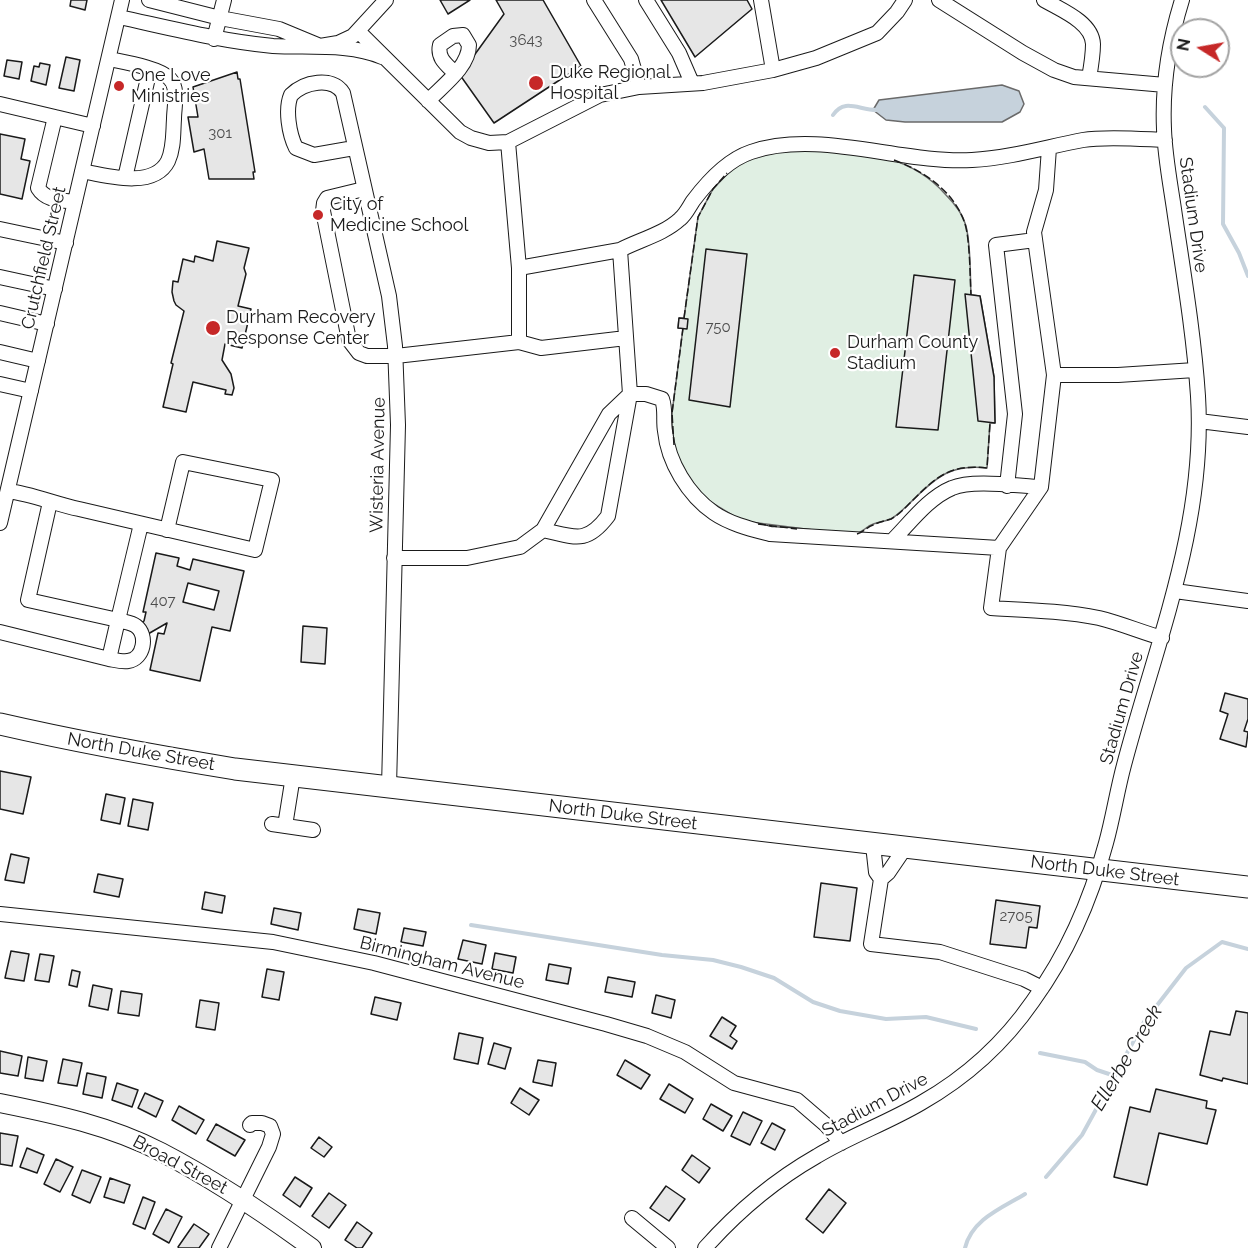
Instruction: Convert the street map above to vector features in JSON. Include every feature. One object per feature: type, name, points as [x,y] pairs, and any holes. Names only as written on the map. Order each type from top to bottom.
[{"type":"highway","name":"North Duke Street","points":[[0,724],[155,756],[293,776],[1248,887]]},
{"type":"main road","name":"Broad Street","points":[[0,1102],[51,1113],[121,1135],[160,1152],[243,1199],[304,1246]]},
{"type":"street","name":"Crutchfield Street","points":[[0,523],[8,491],[6,467],[31,392],[122,0]]},
{"type":"street","points":[[149,0],[220,18],[279,29],[320,46],[338,43],[353,36],[377,7],[386,0]]},
{"type":"street","points":[[214,39],[224,0]]},
{"type":"street","points":[[594,0],[631,58],[639,87]]},
{"type":"street","points":[[646,0],[678,53],[692,83]]},
{"type":"street","points":[[761,0],[773,70]]},
{"type":"street","points":[[358,31],[460,132],[489,143],[508,142],[600,95],[639,87],[692,83],[773,70],[816,58],[876,33],[897,12],[905,0]]},
{"type":"street","points":[[939,0],[1039,63],[1074,77],[1165,85]]},
{"type":"street","points":[[1044,0],[1077,20],[1089,31],[1093,42],[1089,78]]},
{"type":"street","name":"Stadium Drive","points":[[705,1248],[757,1198],[796,1169],[841,1143],[921,1104],[956,1080],[1004,1038],[1042,988],[1071,936],[1088,897],[1106,843],[1123,766],[1175,591],[1190,530],[1196,479],[1199,421],[1196,370],[1165,140],[1165,85],[1169,49],[1182,0]]},
{"type":"street","points":[[118,17],[214,39],[274,46],[320,46],[373,52],[386,58]]},
{"type":"street","points":[[82,171],[125,178],[149,177],[161,171],[171,151],[175,90],[171,79],[163,73],[109,59]]},
{"type":"street","points":[[125,178],[150,69]]},
{"type":"street","points":[[428,101],[454,74]]},
{"type":"street","name":"Wisteria Avenue","points":[[354,148],[314,155],[296,148],[288,110],[291,95],[313,84],[330,84],[338,87],[345,98],[354,148],[389,296],[396,356],[398,424],[389,787]]},
{"type":"street","points":[[0,104],[93,126]]},
{"type":"street","points":[[55,117],[38,189],[48,198],[75,202]]},
{"type":"street","points":[[519,268],[620,250],[670,227],[682,218],[715,176],[732,161],[751,152],[779,145],[808,144],[942,160],[972,160],[1015,155],[1086,139],[1165,140]]},
{"type":"street","points":[[508,142],[519,268],[519,342]]},
{"type":"street","points":[[1049,148],[1046,190],[1034,232],[1054,375],[1041,488],[999,548],[991,608],[1095,617],[1162,638]]},
{"type":"street","points":[[364,189],[327,198],[323,211],[349,340],[359,353],[367,357],[396,356],[519,342],[541,348],[626,338]]},
{"type":"street","points":[[0,228],[66,243]]},
{"type":"street","points":[[1008,486],[1015,414],[996,244],[1035,240]]},
{"type":"street","points":[[543,530],[579,538],[597,530],[608,516],[630,394],[620,250]]},
{"type":"street","points":[[0,277],[55,289]]},
{"type":"street","points":[[0,313],[47,324]]},
{"type":"street","points":[[0,352],[38,361]]},
{"type":"street","points":[[1054,375],[1118,375],[1196,370]]},
{"type":"street","points":[[0,384],[31,392]]},
{"type":"street","points":[[394,558],[467,558],[520,547],[543,530],[609,414],[630,394],[646,394],[662,399],[665,408],[664,431],[672,461],[684,482],[713,512],[734,524],[770,534],[999,548]]},
{"type":"street","points":[[1199,421],[1248,427]]},
{"type":"street","points":[[8,491],[23,493],[50,502],[141,524],[167,530],[255,550],[272,480],[183,462],[167,530]]},
{"type":"street","points":[[892,541],[923,509],[939,495],[952,488],[968,484],[1041,488]]},
{"type":"street","points":[[0,632],[119,661],[135,659],[140,654],[143,634],[131,623],[28,600],[50,502]]},
{"type":"street","points":[[109,659],[141,524]]},
{"type":"street","points":[[1175,591],[1248,601]]},
{"type":"street","points":[[293,776],[278,825],[313,830]]},
{"type":"street","points":[[873,844],[876,872],[881,879]]},
{"type":"street","points":[[905,848],[888,873],[881,879],[871,944],[940,952],[1024,979],[1042,988]]},
{"type":"street","name":"Birmingham Avenue","points":[[0,914],[273,942],[374,963],[606,1024],[647,1036],[685,1053],[734,1083],[797,1100],[826,1125],[841,1143]]},
{"type":"street","points":[[219,1248],[269,1147],[273,1134],[270,1126],[262,1123],[250,1125]]},
{"type":"street","points":[[632,1218],[668,1248]]},
{"type":"green space","name":"Durham County Stadium","points":[[793,148],[856,153],[895,161],[930,180],[952,202],[965,222],[968,234],[971,295],[980,296],[994,377],[995,423],[990,423],[987,468],[964,468],[938,478],[891,519],[872,525],[853,535],[742,521],[704,498],[685,477],[675,449],[672,413],[683,328],[678,328],[679,318],[684,318],[698,217],[713,189],[734,167],[746,159]]},
{"type":"shaded area","points":[[1002,85],[1019,91],[1024,104],[1020,112],[1002,122],[905,122],[886,120],[873,110],[879,100]]},
{"type":"building","points":[[71,0],[87,0],[85,10],[70,6]]},
{"type":"building","points":[[440,0],[470,0],[448,14]]},
{"type":"building","points":[[496,0],[543,0],[581,66],[494,123],[460,75],[504,14]]},
{"type":"building","points":[[661,0],[747,0],[752,9],[695,57]]},
{"type":"building","points":[[66,57],[80,60],[74,91],[59,88]]},
{"type":"building","points":[[7,60],[22,62],[19,79],[4,76]]},
{"type":"building","points":[[40,63],[50,65],[46,85],[31,81],[34,66],[39,67]]},
{"type":"building","points":[[237,72],[255,172],[253,172],[254,179],[209,179],[204,149],[194,152],[188,117],[198,117],[193,87]]},
{"type":"building","points":[[0,134],[25,139],[21,159],[30,161],[22,199],[0,194]]},
{"type":"building","name":"Durham Recovery Response Center","points":[[217,241],[249,248],[244,268],[246,274],[238,306],[251,309],[242,348],[225,344],[222,360],[231,374],[234,388],[232,395],[225,394],[226,390],[193,382],[186,412],[163,407],[184,311],[174,301],[173,281],[178,282],[183,259],[194,262],[195,256],[213,261]]},
{"type":"building","points":[[706,249],[747,254],[730,407],[689,400]]},
{"type":"building","points":[[914,275],[955,280],[938,430],[896,427]]},
{"type":"building","points":[[965,294],[980,296],[994,377],[995,423],[978,421]]},
{"type":"building","points":[[679,318],[688,319],[687,329],[678,328]]},
{"type":"building","points":[[156,553],[179,558],[177,566],[190,570],[193,559],[244,571],[230,631],[212,627],[200,681],[150,670],[158,633],[164,634],[167,623],[148,634],[141,623],[144,621],[146,612],[143,612]],"holes":[[[188,583],[219,591],[214,610],[183,602]]]},
{"type":"building","points":[[303,626],[327,628],[325,664],[301,662]]},
{"type":"building","points":[[1225,693],[1248,699],[1248,719],[1244,731],[1248,732],[1246,747],[1220,739],[1228,714],[1220,711]]},
{"type":"building","points":[[0,771],[31,777],[23,814],[0,809]]},
{"type":"building","points":[[106,794],[125,798],[120,824],[101,820]]},
{"type":"building","points":[[133,799],[153,803],[148,830],[128,826]]},
{"type":"building","points":[[11,854],[29,858],[24,883],[5,880]]},
{"type":"building","points":[[98,874],[123,879],[119,897],[94,892]]},
{"type":"building","points":[[821,883],[857,888],[850,941],[814,937]]},
{"type":"building","points":[[205,892],[225,896],[222,913],[202,909]]},
{"type":"building","points":[[996,900],[1040,906],[1037,928],[1029,927],[1026,948],[990,944]]},
{"type":"building","points":[[274,908],[301,913],[298,930],[271,924]]},
{"type":"building","points":[[358,909],[380,913],[376,934],[354,929]]},
{"type":"building","points":[[404,928],[426,932],[423,946],[401,942]]},
{"type":"building","points":[[463,940],[486,945],[482,964],[458,959]]},
{"type":"building","points":[[11,951],[29,954],[24,981],[5,978]]},
{"type":"building","points":[[495,953],[516,957],[513,973],[492,969]]},
{"type":"building","points":[[40,954],[54,956],[49,982],[35,980]]},
{"type":"building","points":[[549,964],[571,968],[568,984],[546,980]]},
{"type":"building","points":[[267,969],[284,972],[279,1000],[262,997]]},
{"type":"building","points":[[72,970],[80,972],[77,987],[69,985]]},
{"type":"building","points":[[608,977],[635,982],[632,997],[605,992]]},
{"type":"building","points":[[93,985],[112,989],[108,1010],[89,1006]]},
{"type":"building","points":[[121,991],[142,994],[139,1016],[118,1013]]},
{"type":"building","points":[[656,995],[675,1000],[671,1018],[652,1013]]},
{"type":"building","points":[[375,997],[401,1003],[397,1020],[371,1014]]},
{"type":"building","points":[[200,1000],[219,1003],[215,1030],[196,1027]]},
{"type":"building","points":[[1236,1011],[1248,1013],[1248,1084],[1223,1078],[1222,1081],[1200,1075],[1210,1031],[1230,1035]]},
{"type":"building","points":[[722,1017],[736,1026],[730,1036],[737,1041],[732,1049],[710,1036]]},
{"type":"building","points":[[459,1033],[483,1038],[478,1064],[454,1059]]},
{"type":"building","points":[[494,1043],[511,1048],[505,1069],[488,1064]]},
{"type":"building","points":[[0,1051],[22,1056],[18,1076],[0,1073]]},
{"type":"building","points":[[28,1057],[47,1061],[43,1081],[25,1078]]},
{"type":"building","points":[[63,1059],[82,1063],[77,1086],[58,1083]]},
{"type":"building","points":[[538,1060],[556,1063],[552,1086],[533,1082]]},
{"type":"building","points":[[625,1060],[650,1075],[641,1089],[617,1075]]},
{"type":"building","points":[[87,1073],[106,1077],[102,1098],[83,1094]]},
{"type":"building","points":[[117,1083],[138,1090],[132,1107],[112,1100]]},
{"type":"building","points":[[669,1084],[693,1099],[685,1113],[660,1099]]},
{"type":"building","points":[[520,1088],[539,1100],[529,1115],[511,1103]]},
{"type":"building","points":[[1156,1089],[1207,1101],[1206,1108],[1216,1110],[1207,1144],[1159,1133],[1147,1185],[1114,1177],[1130,1107],[1150,1112]]},
{"type":"building","points":[[145,1093],[163,1101],[156,1117],[138,1108]]},
{"type":"building","points":[[711,1104],[732,1116],[723,1131],[703,1119]]},
{"type":"building","points":[[179,1106],[204,1120],[196,1134],[172,1120]]},
{"type":"building","points":[[743,1112],[762,1121],[750,1145],[731,1136]]},
{"type":"building","points":[[772,1123],[785,1130],[775,1150],[761,1143]]},
{"type":"building","points":[[216,1124],[245,1140],[235,1156],[207,1140]]},
{"type":"building","points":[[0,1133],[18,1136],[12,1166],[0,1164]]},
{"type":"building","points":[[319,1137],[332,1147],[324,1157],[311,1148]]},
{"type":"building","points":[[27,1148],[44,1155],[37,1173],[20,1167]]},
{"type":"building","points":[[692,1155],[710,1168],[699,1183],[682,1170]]},
{"type":"building","points":[[56,1159],[73,1167],[60,1192],[44,1184]]},
{"type":"building","points":[[82,1170],[101,1177],[90,1203],[72,1195]]},
{"type":"building","points":[[295,1177],[312,1188],[300,1207],[283,1195]]},
{"type":"building","points":[[110,1178],[130,1185],[124,1203],[104,1197]]},
{"type":"building","points":[[666,1186],[685,1199],[669,1221],[650,1208]]},
{"type":"building","points":[[829,1189],[846,1203],[823,1233],[806,1219]]},
{"type":"building","points":[[329,1193],[346,1205],[329,1228],[312,1216]]},
{"type":"building","points":[[143,1197],[155,1202],[145,1229],[133,1224]]},
{"type":"building","points":[[166,1209],[182,1217],[169,1243],[153,1234]]},
{"type":"building","points":[[357,1222],[372,1233],[362,1248],[357,1248],[345,1240]]},
{"type":"building","points":[[194,1224],[209,1234],[199,1248],[179,1248],[178,1247]]},
{"type":"waterway","points":[[833,115],[848,106],[878,110]]},
{"type":"waterway","points":[[1205,107],[1224,128],[1223,224],[1239,253],[1248,276]]},
{"type":"waterway","points":[[471,925],[662,955],[713,960],[774,978],[813,1002],[840,1011],[886,1019],[926,1017],[976,1029]]},
{"type":"waterway","name":"Ellerbe Creek","points":[[1046,1177],[1082,1135],[1144,1022],[1186,968],[1222,942],[1248,949]]},
{"type":"waterway","points":[[1040,1053],[1085,1062],[1097,1070],[1115,1076]]},
{"type":"waterway","name":"Ellerbe Creek","points":[[965,1248],[974,1229],[981,1222],[1025,1194]]},
{"type":"fence","points":[[894,160],[927,177],[954,202],[965,224],[968,239],[971,295]]},
{"type":"fence","points":[[684,318],[698,217],[713,189],[727,173]]},
{"type":"fence","points":[[674,445],[672,413],[683,328]]},
{"type":"fence","points":[[857,534],[894,517],[945,473],[964,468],[987,468],[990,423]]},
{"type":"fence","points":[[758,524],[797,529]]},
{"type":"place","name":"Duke Regional Hospital","points":[[536,83]]},
{"type":"place","name":"One Love Ministries","points":[[119,86]]},
{"type":"place","name":"City of Medicine School","points":[[318,215]]},
{"type":"place","name":"Durham Recovery Response Center","points":[[213,328]]},
{"type":"place","name":"Durham County Stadium","points":[[835,353]]}]
